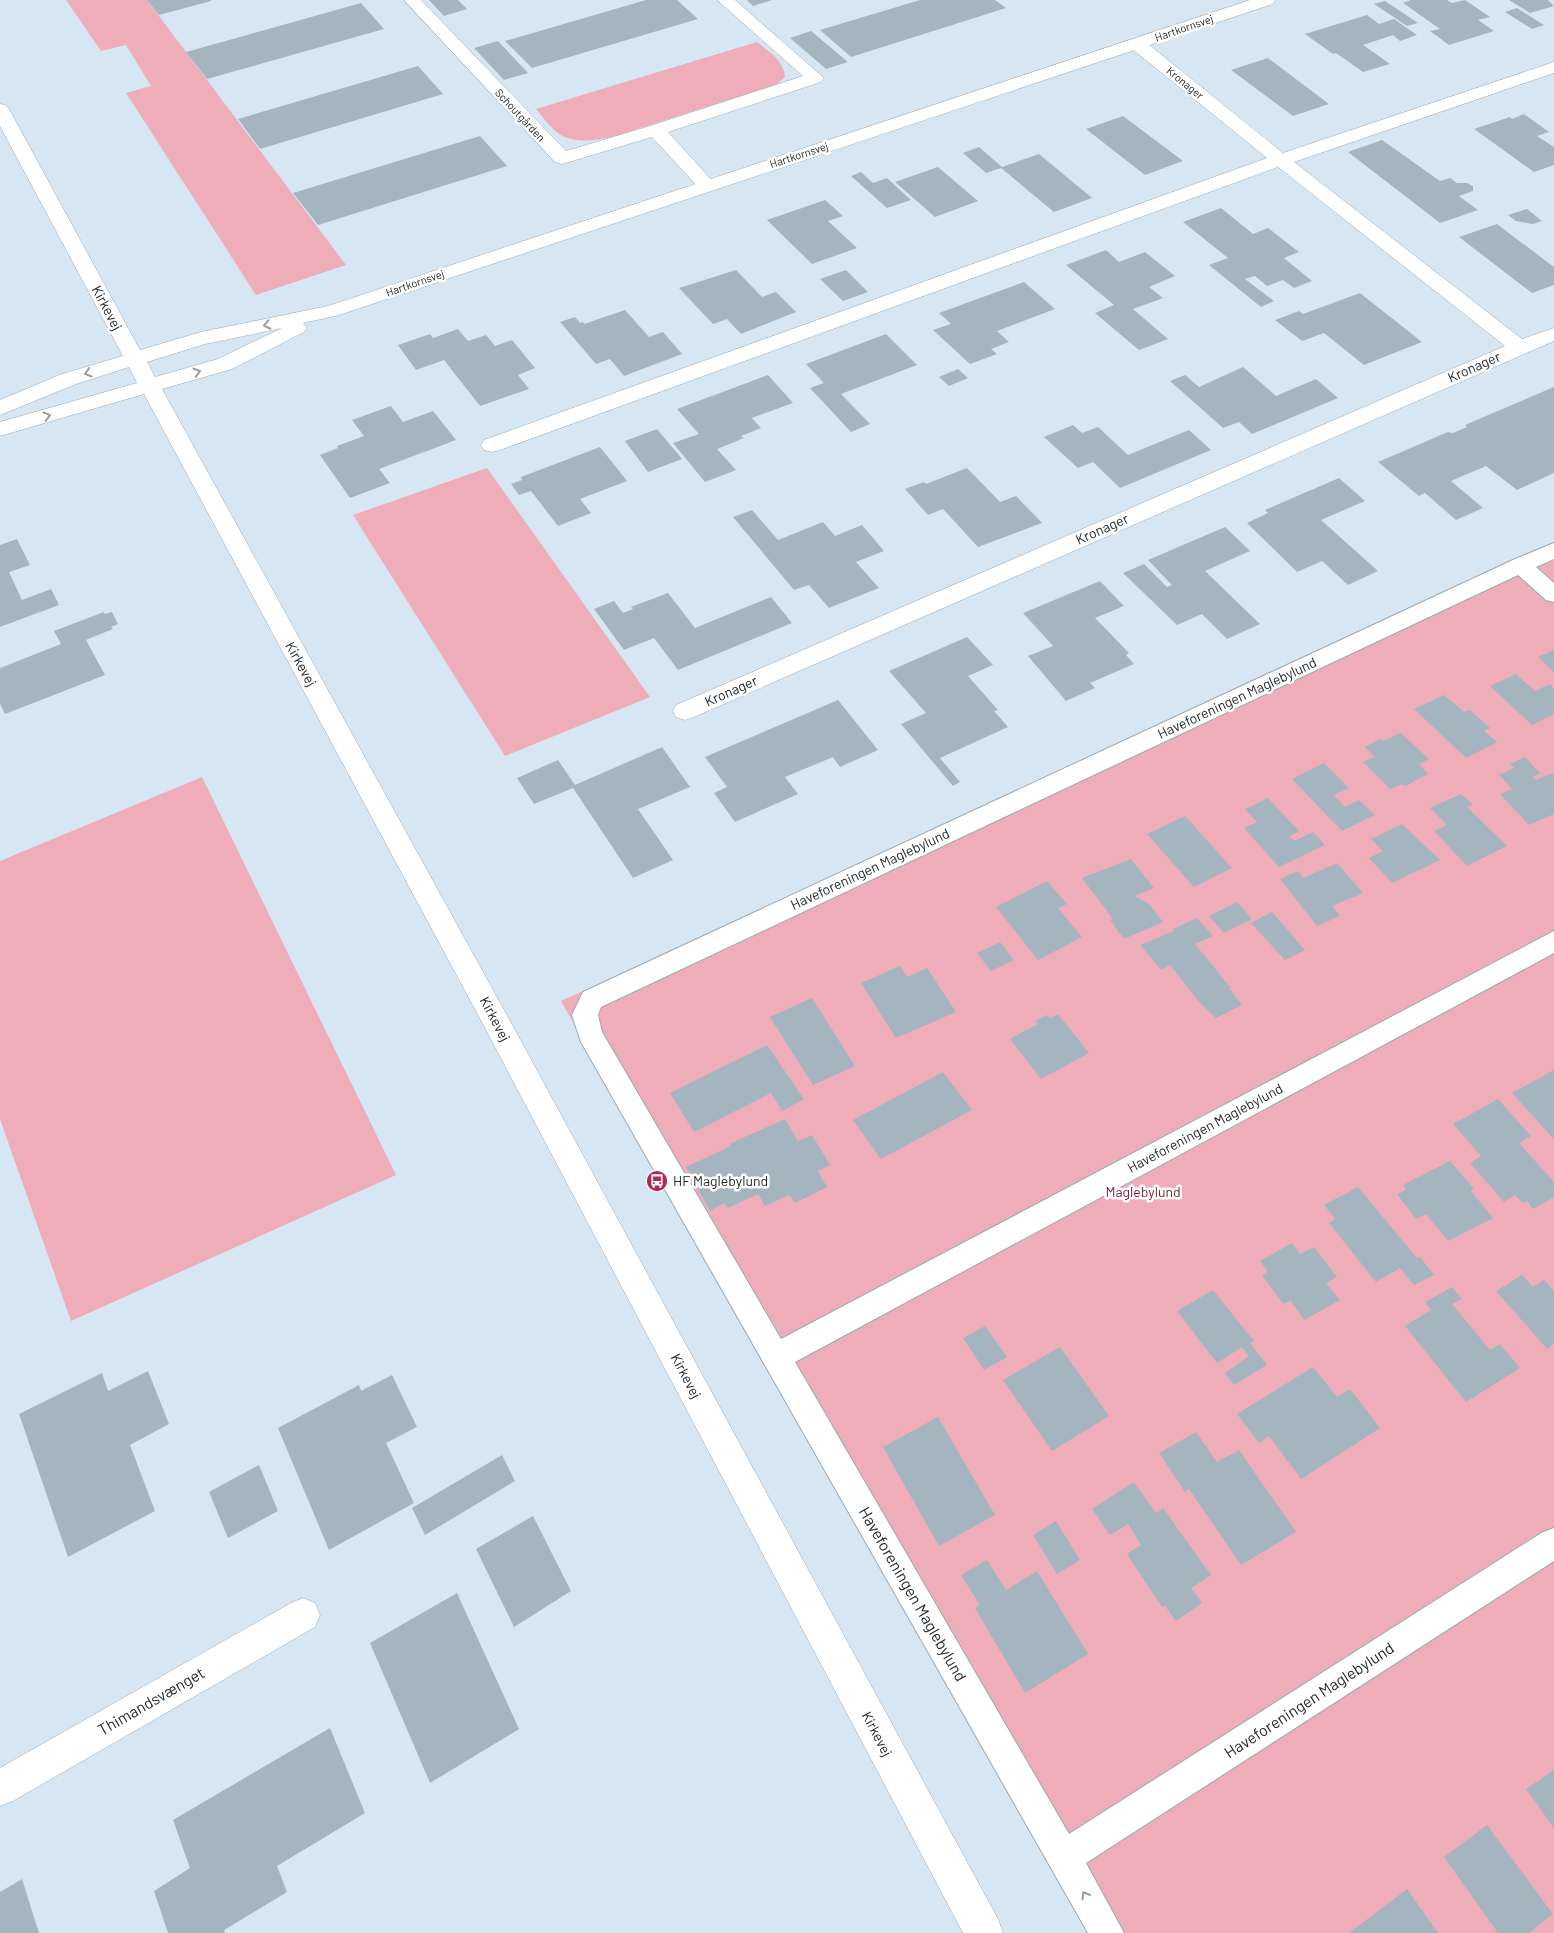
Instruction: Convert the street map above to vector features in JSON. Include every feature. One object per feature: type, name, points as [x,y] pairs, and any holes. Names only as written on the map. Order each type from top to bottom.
[{"type":"street","name":"Schoutgården","points":[[412,0],[562,158],[656,130],[815,78],[725,0]]},
{"type":"street","name":"Hartkornsvej","points":[[0,408],[69,379],[201,338],[332,311],[1267,0]]},
{"type":"street","name":"Kronager","points":[[1137,44],[1280,160],[1520,347]]},
{"type":"street","points":[[492,445],[1280,160],[1554,67]]},
{"type":"street","name":"Kirkevej","points":[[0,109],[494,1018],[984,1933]]},
{"type":"street","points":[[656,130],[707,185]]},
{"type":"street","name":"Hartkornsvej","points":[[0,429],[225,364],[332,311]]},
{"type":"street","name":"Kronager","points":[[685,711],[1520,347],[1554,334]]},
{"type":"street","name":"Thimandsvænget","points":[[0,1788],[303,1615]]},
{"type":"lane","name":"Haveforeningen Maglebylund","points":[[1107,1933],[590,1034],[585,1015],[592,1000],[1554,550]]},
{"type":"lane","points":[[1520,565],[1554,595]]},
{"type":"lane","name":"Haveforeningen Maglebylund","points":[[776,1357],[1554,940]]},
{"type":"lane","name":"Haveforeningen Maglebylund","points":[[1064,1857],[1554,1543]]},
{"type":"green space","points":[[66,0],[147,0],[346,265],[256,295],[126,93],[151,86],[126,45],[101,51]]},
{"type":"green space","points":[[757,42],[775,57],[782,66],[785,77],[776,85],[612,137],[586,140],[567,138],[554,130],[536,109]]},
{"type":"green space","points":[[487,468],[650,697],[505,756],[353,515]]},
{"type":"green space","name":"Maglebylund","points":[[1554,559],[1554,1933],[1090,1933],[561,1001]]},
{"type":"green space","points":[[202,777],[396,1175],[71,1321],[0,1119],[0,861]]},
{"type":"building","points":[[147,0],[211,0],[211,1],[159,15]]},
{"type":"building","points":[[429,0],[458,0],[467,9],[444,16]]},
{"type":"building","points":[[646,0],[677,0],[698,19],[532,68],[505,41]]},
{"type":"building","points":[[747,0],[772,0],[753,6]]},
{"type":"building","points":[[920,0],[995,0],[1006,8],[851,57],[820,30]]},
{"type":"building","points":[[1411,0],[1447,0],[1452,3],[1465,0],[1490,17],[1478,20],[1494,31],[1449,45],[1430,31],[1440,29],[1403,3]]},
{"type":"building","points":[[1509,0],[1548,0],[1554,6],[1530,13]]},
{"type":"building","points":[[1385,1],[1418,23],[1407,26],[1374,4]]},
{"type":"building","points":[[361,3],[384,29],[207,79],[186,52]]},
{"type":"building","points":[[1517,8],[1544,25],[1532,29],[1505,12]]},
{"type":"building","points":[[1367,15],[1379,24],[1394,19],[1417,35],[1400,41],[1393,35],[1363,45],[1390,64],[1363,72],[1305,34]]},
{"type":"building","points":[[811,31],[848,62],[826,69],[790,38]]},
{"type":"building","points":[[498,41],[528,73],[504,80],[474,48]]},
{"type":"building","points":[[1268,58],[1329,104],[1293,116],[1231,70]]},
{"type":"building","points":[[418,66],[443,94],[260,149],[238,119]]},
{"type":"building","points":[[1524,114],[1549,132],[1537,136],[1554,147],[1554,165],[1534,172],[1474,129]]},
{"type":"building","points":[[1123,116],[1183,161],[1145,175],[1086,129]]},
{"type":"building","points":[[480,136],[507,166],[318,225],[293,193]]},
{"type":"building","points":[[1382,140],[1440,181],[1450,178],[1457,183],[1467,183],[1473,186],[1473,191],[1459,196],[1478,210],[1440,223],[1348,152]]},
{"type":"building","points":[[979,147],[1002,167],[1039,154],[1092,198],[1054,212],[1001,168],[986,173],[963,153]]},
{"type":"building","points":[[938,167],[978,201],[935,217],[895,182]]},
{"type":"building","points":[[861,172],[873,183],[887,178],[911,200],[887,208],[851,176]]},
{"type":"building","points":[[825,200],[843,216],[828,221],[857,248],[812,264],[767,220]]},
{"type":"building","points":[[1221,208],[1253,234],[1268,228],[1299,252],[1284,258],[1312,281],[1294,288],[1283,280],[1267,286],[1255,276],[1245,279],[1274,301],[1261,307],[1209,265],[1228,258],[1183,222]]},
{"type":"building","points":[[1527,209],[1542,221],[1533,224],[1516,221],[1508,215]]},
{"type":"building","points":[[1497,224],[1554,267],[1554,285],[1532,293],[1459,237]]},
{"type":"building","points":[[1106,250],[1119,262],[1145,252],[1175,276],[1149,287],[1163,298],[1133,309],[1168,339],[1139,350],[1095,313],[1114,305],[1066,265]]},
{"type":"building","points":[[736,270],[762,297],[776,292],[796,312],[741,334],[727,319],[713,324],[679,288]]},
{"type":"building","points":[[846,270],[868,292],[843,301],[820,279]]},
{"type":"building","points":[[1024,282],[1055,309],[997,331],[1009,342],[991,349],[997,354],[970,364],[933,330],[951,324],[939,313]]},
{"type":"building","points":[[1360,293],[1422,342],[1364,365],[1324,333],[1302,341],[1275,320],[1299,311],[1303,314]]},
{"type":"building","points":[[625,310],[649,337],[663,332],[682,354],[624,376],[610,359],[596,364],[560,322],[575,317],[580,323],[583,322],[584,324]]},
{"type":"building","points":[[458,329],[468,341],[486,335],[495,346],[512,340],[535,368],[518,375],[529,389],[480,406],[444,360],[416,370],[398,345],[430,334],[433,338]]},
{"type":"building","points":[[886,334],[917,365],[841,394],[870,424],[851,432],[810,388],[824,383],[806,364]]},
{"type":"building","points":[[1243,367],[1276,396],[1316,379],[1338,398],[1252,434],[1239,422],[1223,428],[1170,381],[1185,375],[1199,387]]},
{"type":"building","points":[[958,369],[968,378],[949,386],[939,377]]},
{"type":"building","points":[[768,375],[793,403],[752,418],[761,428],[741,436],[744,438],[717,449],[736,470],[705,482],[673,443],[699,434],[677,409]]},
{"type":"building","points":[[1554,387],[1554,473],[1517,490],[1486,466],[1451,481],[1483,508],[1456,520],[1425,493],[1419,496],[1378,462],[1448,432],[1453,433],[1467,427],[1465,425]]},
{"type":"building","points":[[391,406],[403,422],[433,411],[456,440],[379,469],[390,483],[350,498],[320,455],[338,448],[337,446],[364,436],[352,420]]},
{"type":"building","points":[[1073,425],[1082,433],[1098,427],[1128,455],[1189,430],[1211,450],[1120,488],[1093,462],[1078,468],[1044,437]]},
{"type":"building","points":[[657,429],[682,459],[648,472],[625,441]]},
{"type":"building","points":[[600,447],[627,481],[580,499],[591,513],[558,526],[531,491],[519,495],[511,484],[522,480],[521,477]]},
{"type":"building","points":[[967,468],[1000,502],[1016,496],[1042,523],[978,547],[943,509],[928,515],[905,489],[924,482],[926,484]]},
{"type":"building","points":[[1339,478],[1365,501],[1321,520],[1378,571],[1348,585],[1322,561],[1297,572],[1247,523],[1268,513],[1265,510]]},
{"type":"building","points":[[752,510],[778,540],[823,522],[835,536],[862,525],[884,551],[856,562],[879,588],[829,608],[809,585],[794,590],[733,517]]},
{"type":"building","points":[[1225,527],[1250,551],[1205,571],[1260,624],[1227,639],[1202,614],[1177,625],[1123,573],[1144,564],[1167,587],[1172,585],[1148,560]]},
{"type":"building","points":[[17,539],[30,565],[9,572],[22,600],[51,589],[59,605],[0,627],[0,545]]},
{"type":"building","points":[[1100,581],[1124,606],[1095,618],[1129,653],[1126,655],[1134,664],[1090,683],[1095,688],[1066,701],[1028,656],[1053,646],[1023,613]]},
{"type":"building","points":[[668,593],[695,628],[771,597],[792,623],[678,670],[654,638],[624,650],[594,609],[614,601],[623,613],[633,609],[631,607]]},
{"type":"building","points":[[104,612],[105,614],[112,612],[118,624],[111,627],[113,629],[86,640],[105,675],[5,714],[0,704],[0,668],[61,644],[54,631]]},
{"type":"building","points":[[967,637],[993,665],[968,676],[998,710],[994,711],[1008,727],[940,758],[960,782],[953,786],[901,724],[926,713],[889,671]]},
{"type":"building","points":[[1554,650],[1554,672],[1538,657]]},
{"type":"building","points":[[1516,674],[1535,691],[1550,684],[1554,688],[1554,714],[1532,725],[1490,686]]},
{"type":"building","points":[[1444,695],[1464,712],[1470,710],[1490,728],[1484,731],[1497,742],[1466,758],[1414,709]]},
{"type":"building","points":[[838,700],[878,750],[840,767],[833,757],[785,777],[798,794],[735,822],[714,793],[727,787],[705,757]]},
{"type":"building","points":[[1401,733],[1429,759],[1419,764],[1428,774],[1405,786],[1402,784],[1390,789],[1363,762],[1375,757],[1365,747],[1381,739],[1383,741]]},
{"type":"building","points":[[662,747],[690,787],[638,809],[673,860],[633,878],[573,788],[534,804],[517,778],[558,760],[575,785]]},
{"type":"building","points":[[1525,757],[1540,773],[1533,777],[1536,780],[1552,773],[1554,775],[1554,814],[1529,825],[1500,794],[1512,789],[1499,775],[1514,768],[1510,764]]},
{"type":"building","points":[[1324,763],[1349,788],[1334,795],[1345,807],[1359,800],[1375,815],[1342,831],[1292,779]]},
{"type":"building","points":[[1461,794],[1473,805],[1467,807],[1507,846],[1467,866],[1434,831],[1447,825],[1430,808]]},
{"type":"building","points":[[1268,798],[1299,831],[1290,836],[1294,841],[1313,832],[1325,845],[1279,867],[1244,828],[1257,822],[1245,809]]},
{"type":"building","points":[[1185,816],[1232,868],[1194,887],[1147,834]]},
{"type":"building","points":[[1402,824],[1440,860],[1392,883],[1369,858],[1383,851],[1371,839]]},
{"type":"building","points":[[1131,859],[1154,888],[1134,896],[1149,904],[1163,922],[1124,939],[1110,920],[1113,919],[1082,878]]},
{"type":"building","points":[[1337,863],[1363,893],[1332,906],[1340,916],[1317,926],[1280,879],[1298,871],[1303,878]]},
{"type":"building","points":[[1047,881],[1067,904],[1058,908],[1082,937],[1038,960],[996,907]]},
{"type":"building","points":[[1237,902],[1252,919],[1224,933],[1209,916]]},
{"type":"building","points":[[1272,912],[1305,950],[1285,960],[1251,923]]},
{"type":"building","points":[[1197,918],[1213,936],[1195,944],[1231,988],[1229,988],[1242,1005],[1216,1018],[1200,1003],[1170,965],[1161,970],[1140,945],[1174,931],[1173,929]]},
{"type":"building","points":[[1000,942],[1014,960],[991,971],[977,953]]},
{"type":"building","points":[[900,966],[907,977],[927,968],[956,1012],[896,1038],[861,983]]},
{"type":"building","points":[[812,998],[855,1066],[813,1085],[770,1017]]},
{"type":"building","points":[[1058,1014],[1089,1053],[1041,1079],[1010,1039],[1038,1024],[1035,1021],[1047,1015],[1050,1018]]},
{"type":"building","points":[[767,1045],[804,1099],[782,1111],[771,1093],[694,1132],[670,1093]]},
{"type":"building","points":[[1554,1070],[1554,1139],[1512,1093]]},
{"type":"building","points":[[943,1072],[972,1110],[881,1159],[853,1120]]},
{"type":"building","points":[[1498,1099],[1531,1136],[1519,1143],[1554,1182],[1554,1197],[1533,1209],[1527,1201],[1523,1203],[1515,1195],[1504,1202],[1470,1163],[1481,1156],[1453,1124]]},
{"type":"building","points":[[785,1119],[798,1141],[812,1135],[830,1165],[818,1171],[827,1187],[795,1203],[789,1195],[765,1206],[758,1194],[728,1208],[724,1203],[710,1211],[686,1167],[731,1146],[729,1144]]},
{"type":"building","points":[[1450,1161],[1474,1189],[1471,1191],[1493,1218],[1448,1241],[1426,1214],[1416,1219],[1397,1194],[1406,1190],[1403,1185]]},
{"type":"building","points":[[1358,1187],[1417,1258],[1420,1257],[1434,1275],[1414,1285],[1400,1268],[1376,1282],[1329,1223],[1335,1219],[1324,1205]]},
{"type":"building","points":[[1292,1243],[1300,1254],[1314,1247],[1337,1277],[1326,1283],[1340,1300],[1304,1320],[1291,1301],[1283,1304],[1262,1275],[1268,1272],[1260,1261]]},
{"type":"building","points":[[1522,1275],[1533,1287],[1544,1280],[1554,1291],[1554,1344],[1547,1349],[1496,1291]]},
{"type":"building","points":[[1452,1287],[1462,1299],[1452,1304],[1490,1350],[1500,1344],[1520,1368],[1466,1402],[1405,1326],[1431,1310],[1425,1302]]},
{"type":"building","points":[[1213,1290],[1254,1341],[1250,1343],[1267,1365],[1234,1385],[1225,1373],[1249,1356],[1242,1347],[1217,1363],[1177,1311]]},
{"type":"building","points":[[985,1326],[1007,1357],[984,1370],[963,1338]]},
{"type":"building","points":[[1060,1347],[1109,1416],[1052,1451],[1003,1380]]},
{"type":"building","points":[[1313,1367],[1337,1397],[1350,1389],[1380,1428],[1301,1479],[1269,1436],[1259,1443],[1237,1414]]},
{"type":"building","points":[[148,1371],[169,1424],[130,1445],[155,1511],[68,1557],[19,1414],[102,1373],[108,1391]]},
{"type":"building","points":[[392,1375],[417,1427],[386,1443],[414,1503],[329,1550],[278,1428],[359,1385],[361,1391]]},
{"type":"building","points":[[938,1417],[995,1515],[939,1546],[883,1447]]},
{"type":"building","points":[[1196,1432],[1217,1462],[1239,1450],[1296,1532],[1241,1565],[1189,1489],[1185,1492],[1159,1453]]},
{"type":"building","points":[[502,1455],[515,1481],[425,1535],[412,1508]]},
{"type":"building","points":[[259,1465],[278,1511],[228,1538],[209,1492]]},
{"type":"building","points":[[1134,1482],[1156,1513],[1163,1508],[1211,1575],[1191,1588],[1202,1603],[1176,1621],[1165,1606],[1162,1607],[1127,1554],[1141,1545],[1128,1524],[1110,1535],[1092,1509]]},
{"type":"building","points":[[533,1516],[571,1591],[514,1627],[476,1549]]},
{"type":"building","points":[[1056,1521],[1080,1560],[1057,1574],[1033,1535]]},
{"type":"building","points":[[987,1560],[1006,1590],[1037,1571],[1088,1654],[1025,1693],[975,1608],[980,1605],[961,1575]]},
{"type":"building","points":[[457,1593],[519,1729],[430,1783],[370,1643]]},
{"type":"building","points":[[330,1728],[365,1813],[277,1866],[287,1892],[224,1930],[225,1933],[168,1933],[154,1891],[190,1868],[173,1820]]},
{"type":"building","points":[[1554,1770],[1554,1828],[1526,1789]]},
{"type":"building","points":[[1487,1825],[1553,1914],[1529,1933],[1498,1933],[1444,1857]]},
{"type":"building","points":[[22,1879],[39,1933],[0,1933],[0,1892]]},
{"type":"building","points":[[1407,1889],[1438,1933],[1349,1933]]},
{"type":"place","name":"HF Maglebylund","points":[[657,1181]]}]
